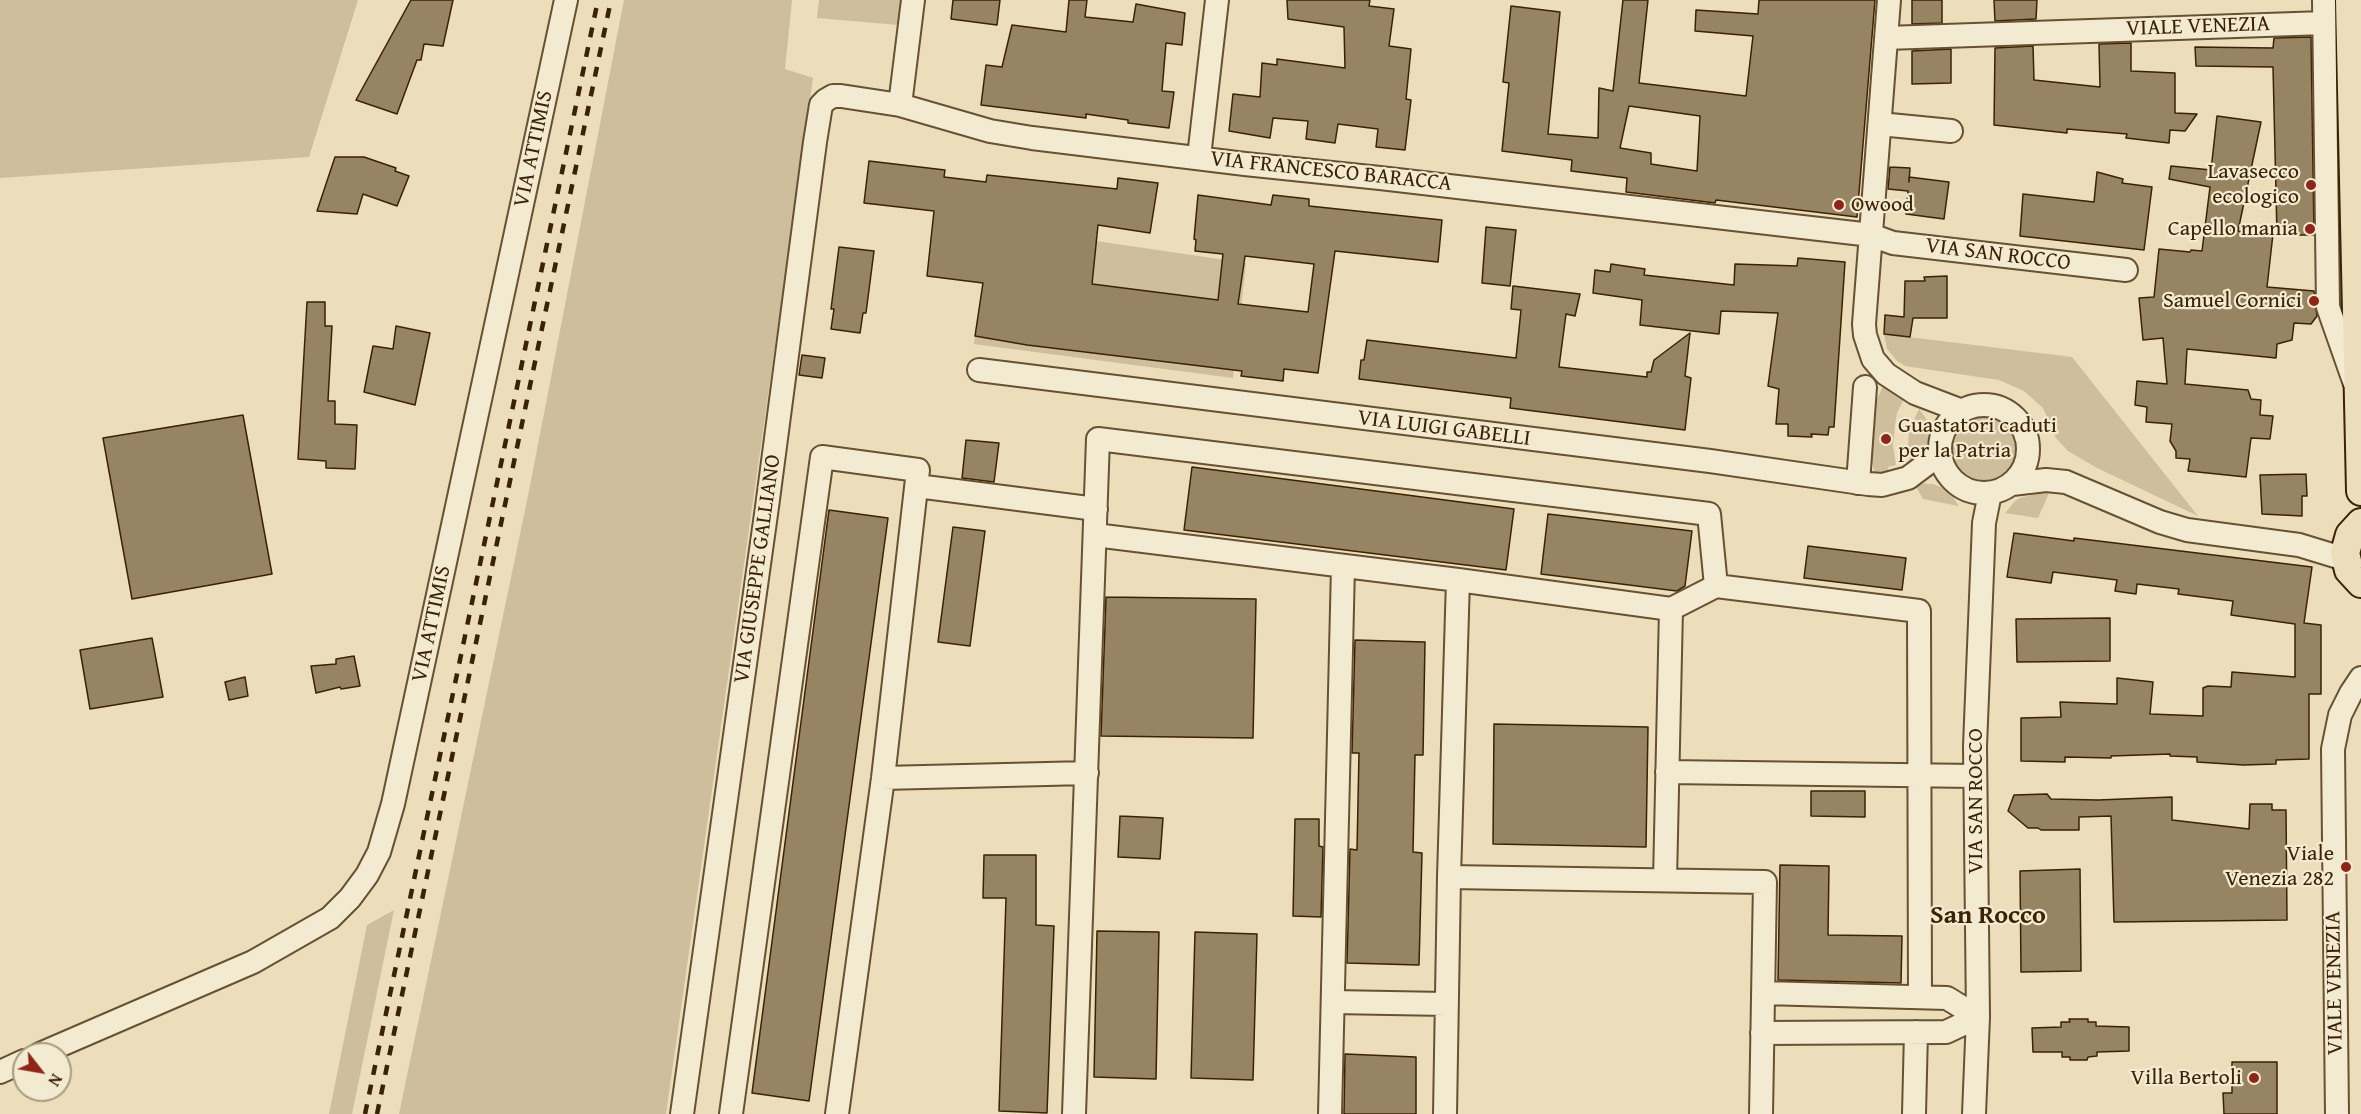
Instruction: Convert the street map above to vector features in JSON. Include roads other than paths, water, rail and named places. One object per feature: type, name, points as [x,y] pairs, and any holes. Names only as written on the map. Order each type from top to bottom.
[{"type":"main road","points":[[2350,0],[2361,493],[2353,537],[2352,575],[2361,584]]},
{"type":"street","name":"VIA ATTIMIS","points":[[68,1042],[253,962],[296,939],[330,918],[350,898],[375,860],[387,831],[393,804],[566,0]]},
{"type":"street","points":[[900,105],[913,0]]},
{"type":"street","points":[[1199,157],[1217,0]]},
{"type":"street","points":[[1888,0],[1864,324],[1867,343],[1878,366],[1895,381],[1915,393],[1962,411]]},
{"type":"street","points":[[2324,0],[2328,307],[2359,398]]},
{"type":"street","name":"VIALE VENEZIA","points":[[1886,38],[2324,22]]},
{"type":"street","name":"VIA GIUSEPPE GALLIANO","points":[[682,1114],[821,105],[833,96],[841,96],[900,105]]},
{"type":"street","name":"VIA FRANCESCO BARACCA","points":[[900,105],[990,131],[1245,164],[1871,235]]},
{"type":"street","points":[[1880,124],[1951,131]]},
{"type":"street","name":"VIA SAN ROCCO","points":[[1871,235],[1893,243],[2126,270]]},
{"type":"street","name":"VIA LUIGI GABELLI","points":[[979,370],[1710,461],[1857,483],[1881,485],[1908,478],[1949,476]]},
{"type":"street","points":[[1857,483],[1865,387]]},
{"type":"street","points":[[1915,393],[1944,429]]},
{"type":"street","points":[[2066,482],[2046,480],[2013,484],[1984,494],[1957,485],[1949,476],[1940,454],[1944,429],[1962,411],[1975,406],[1989,405],[2002,408],[2018,421],[2044,460],[2066,482],[2087,497],[2187,531],[2299,545],[2353,537]]},
{"type":"street","points":[[1074,1114],[1098,439],[1709,514],[1716,586]]},
{"type":"street","points":[[2013,484],[2026,465],[2029,453],[2028,439]]},
{"type":"street","name":"VIA LUIGI GABELLI","points":[[1908,478],[1940,454]]},
{"type":"street","points":[[731,1114],[822,458],[918,470],[883,778],[837,1114]]},
{"type":"street","points":[[916,486],[1096,509]]},
{"type":"street","name":"VIA SAN ROCCO","points":[[1974,1114],[1978,1017],[1975,776],[1984,494]]},
{"type":"street","points":[[1095,535],[1671,609],[1716,586],[1919,611],[1920,997]]},
{"type":"street","points":[[1330,1114],[1342,566]]},
{"type":"street","points":[[1444,1114],[1458,580]]},
{"type":"street","points":[[1665,880],[1671,609]]},
{"type":"street","name":"VIALE VENEZIA","points":[[2337,1114],[2333,749],[2340,715],[2361,678]]},
{"type":"street","points":[[1667,772],[1975,776]]},
{"type":"street","points":[[883,778],[1086,773]]},
{"type":"street","points":[[1449,877],[1765,882],[1761,1114]]},
{"type":"street","points":[[1763,993],[1947,998],[1978,1017]]},
{"type":"street","points":[[1333,1002],[1446,1004]]},
{"type":"street","points":[[1762,1033],[1946,1032],[1978,1017]]},
{"type":"street","points":[[1914,1114],[1916,1032]]},
{"type":"railway","points":[[365,1114],[598,0]]},
{"type":"railway","points":[[377,1114],[611,0]]},
{"type":"place","name":"Lavasecco ecologico","points":[[2311,185]]},
{"type":"place","name":"Owood","points":[[1839,205]]},
{"type":"place","name":"Capello mania","points":[[2310,229]]},
{"type":"place","name":"Samuel Cornici","points":[[2314,301]]},
{"type":"place","name":"Guastatori caduti per la Patria","points":[[1886,439]]},
{"type":"place","name":"Viale Venezia 282","points":[[2346,867]]},
{"type":"place","name":"Villa Bertoli","points":[[2254,1078]]},
{"type":"district","name":"San Rocco","points":[[1988,916]]}]
